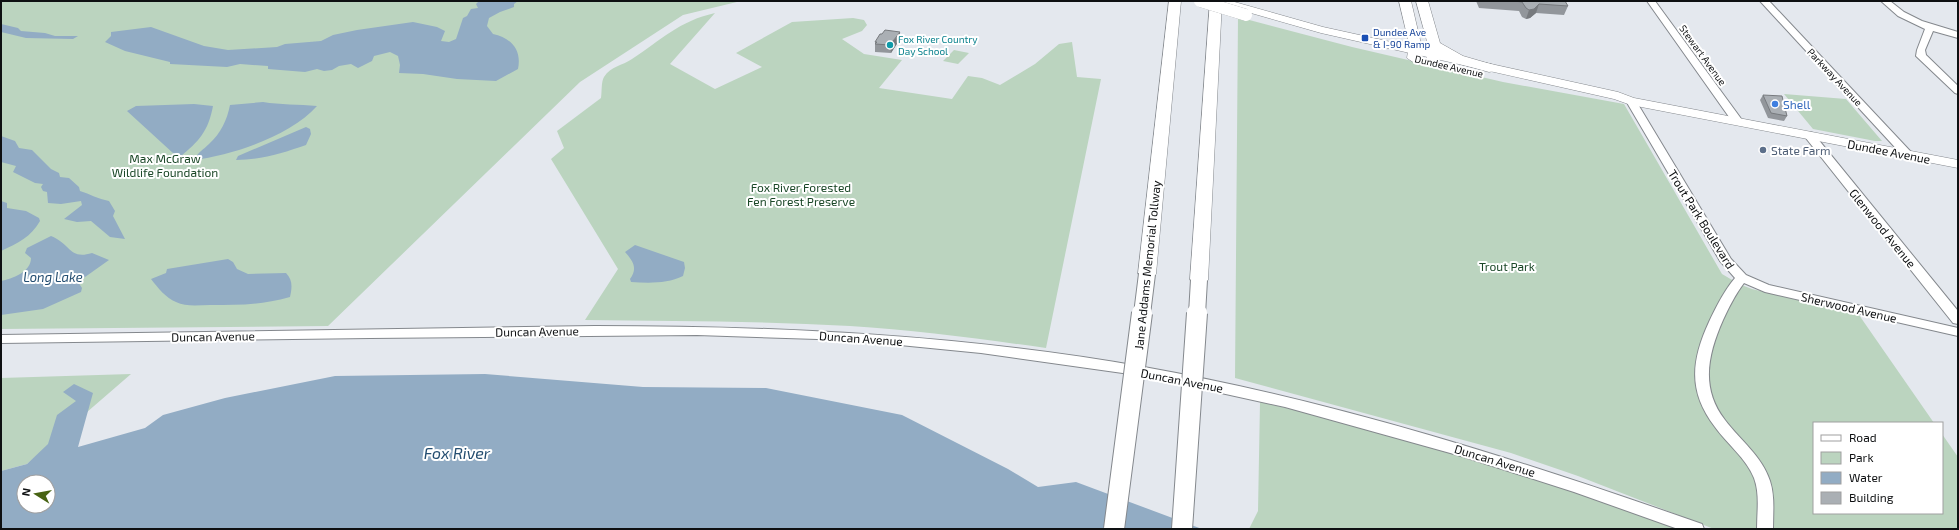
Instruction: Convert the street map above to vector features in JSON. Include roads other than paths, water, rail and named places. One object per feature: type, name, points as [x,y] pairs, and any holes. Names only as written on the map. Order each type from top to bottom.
[{"type":"highway","name":"Jane Addams Memorial Tollway","points":[[1114,529],[1147,274],[1175,1]]},
{"type":"highway","points":[[1182,529],[1216,1]]},
{"type":"highway","points":[[1405,1],[1415,44],[1414,54]]},
{"type":"highway","points":[[1422,1],[1433,54],[1458,58],[1488,68]]},
{"type":"main road","name":"Dundee Avenue","points":[[1200,1],[1414,54],[1433,54],[1619,102],[1631,101]]},
{"type":"main road","name":"Dundee Avenue","points":[[1220,1],[1249,13]]},
{"type":"main road","name":"Dundee Avenue","points":[[1488,68],[1618,96],[1631,101],[1958,164]]},
{"type":"street","name":"Stewart Avenue","points":[[1650,1],[1738,122]]},
{"type":"street","name":"Parkway Avenue","points":[[1764,1],[1906,154]]},
{"type":"street","points":[[1885,1],[1900,15],[1930,28],[1958,35]]},
{"type":"street","points":[[1930,28],[1921,56],[1958,91]]},
{"type":"street","name":"Trout Park Boulevard","points":[[1631,101],[1726,260],[1742,278],[1727,295],[1707,343],[1702,363],[1701,387],[1706,402],[1722,425],[1745,452],[1758,472],[1764,491],[1765,529]]},
{"type":"street","name":"Glenwood Avenue","points":[[1809,135],[1958,320]]},
{"type":"street","name":"Sherwood Avenue","points":[[1742,278],[1765,288],[1958,332]]},
{"type":"street","name":"Duncan Avenue","points":[[1,339],[662,330],[740,331],[824,335],[958,346],[1108,366],[1207,384],[1374,424],[1501,461],[1696,529]]},
{"type":"water","points":[[479,1],[518,1],[514,4],[514,7],[489,18],[487,26],[493,34],[505,38],[514,46],[517,50],[519,62],[518,69],[496,81],[457,79],[423,74],[399,73],[400,65],[398,56],[390,52],[374,56],[372,61],[358,68],[351,64],[339,66],[332,70],[324,71],[317,69],[305,72],[268,69],[268,66],[240,64],[227,67],[170,64],[170,62],[125,51],[105,42],[111,36],[111,32],[151,27],[204,46],[228,50],[277,47],[285,44],[321,41],[333,35],[357,30],[413,22],[437,27],[445,31],[441,41],[449,42],[456,39],[463,18],[467,16],[471,9],[478,8],[476,4]]},
{"type":"water","points":[[1,24],[18,28],[21,31],[45,33],[55,36],[78,36],[73,39],[26,38],[1,32]]},
{"type":"water","points":[[263,102],[317,106],[306,117],[276,135],[243,149],[194,160],[220,131],[230,105]]},
{"type":"water","points":[[194,104],[213,106],[211,115],[202,135],[180,157],[174,154],[127,111],[136,106]]},
{"type":"water","points":[[306,127],[310,129],[311,134],[306,145],[263,157],[236,160],[238,156]]},
{"type":"water","points":[[1,136],[15,141],[19,148],[32,150],[51,169],[59,173],[60,177],[69,178],[79,187],[80,191],[109,201],[115,211],[113,216],[125,239],[110,237],[91,221],[77,222],[64,219],[82,205],[81,201],[61,204],[48,203],[47,192],[43,191],[41,187],[43,184],[35,183],[13,172],[16,166],[1,162]]},
{"type":"water","points":[[1,201],[7,203],[7,208],[26,211],[39,218],[40,221],[28,235],[1,251]]},
{"type":"water","name":"Long Lake","points":[[51,236],[58,239],[74,253],[84,255],[92,253],[109,260],[78,282],[82,288],[81,292],[43,309],[1,315],[1,281],[15,277],[24,271],[28,267],[31,258],[25,253],[27,248]]},
{"type":"water","points":[[635,245],[684,262],[685,268],[683,276],[664,282],[631,282],[630,279],[634,271],[634,265],[625,252]]},
{"type":"water","points":[[228,259],[233,262],[237,269],[248,274],[286,273],[290,278],[291,284],[290,297],[269,302],[250,304],[180,304],[169,298],[151,279],[166,273],[167,269]]},
{"type":"water","name":"Fox River","points":[[485,374],[643,387],[766,388],[902,415],[1008,469],[1038,487],[1076,482],[1202,529],[1,529],[1,471],[27,464],[48,444],[57,415],[76,401],[63,392],[74,384],[93,393],[78,447],[145,428],[163,415],[225,398],[335,376]]},
{"type":"place","name":"Dundee Ave & I-90 Ramp","points":[[1365,38]]},
{"type":"place","name":"Fox River Country Day School","points":[[890,45]]},
{"type":"place","name":"Shell","points":[[1775,104]]},
{"type":"place","name":"State Farm","points":[[1763,150]]},
{"type":"park label","name":"Max McGraw Wildlife Foundation","points":[[165,165]]},
{"type":"park label","name":"Fox River Forested Fen Forest Preserve","points":[[801,194]]},
{"type":"park label","name":"Trout Park","points":[[1507,266]]}]
